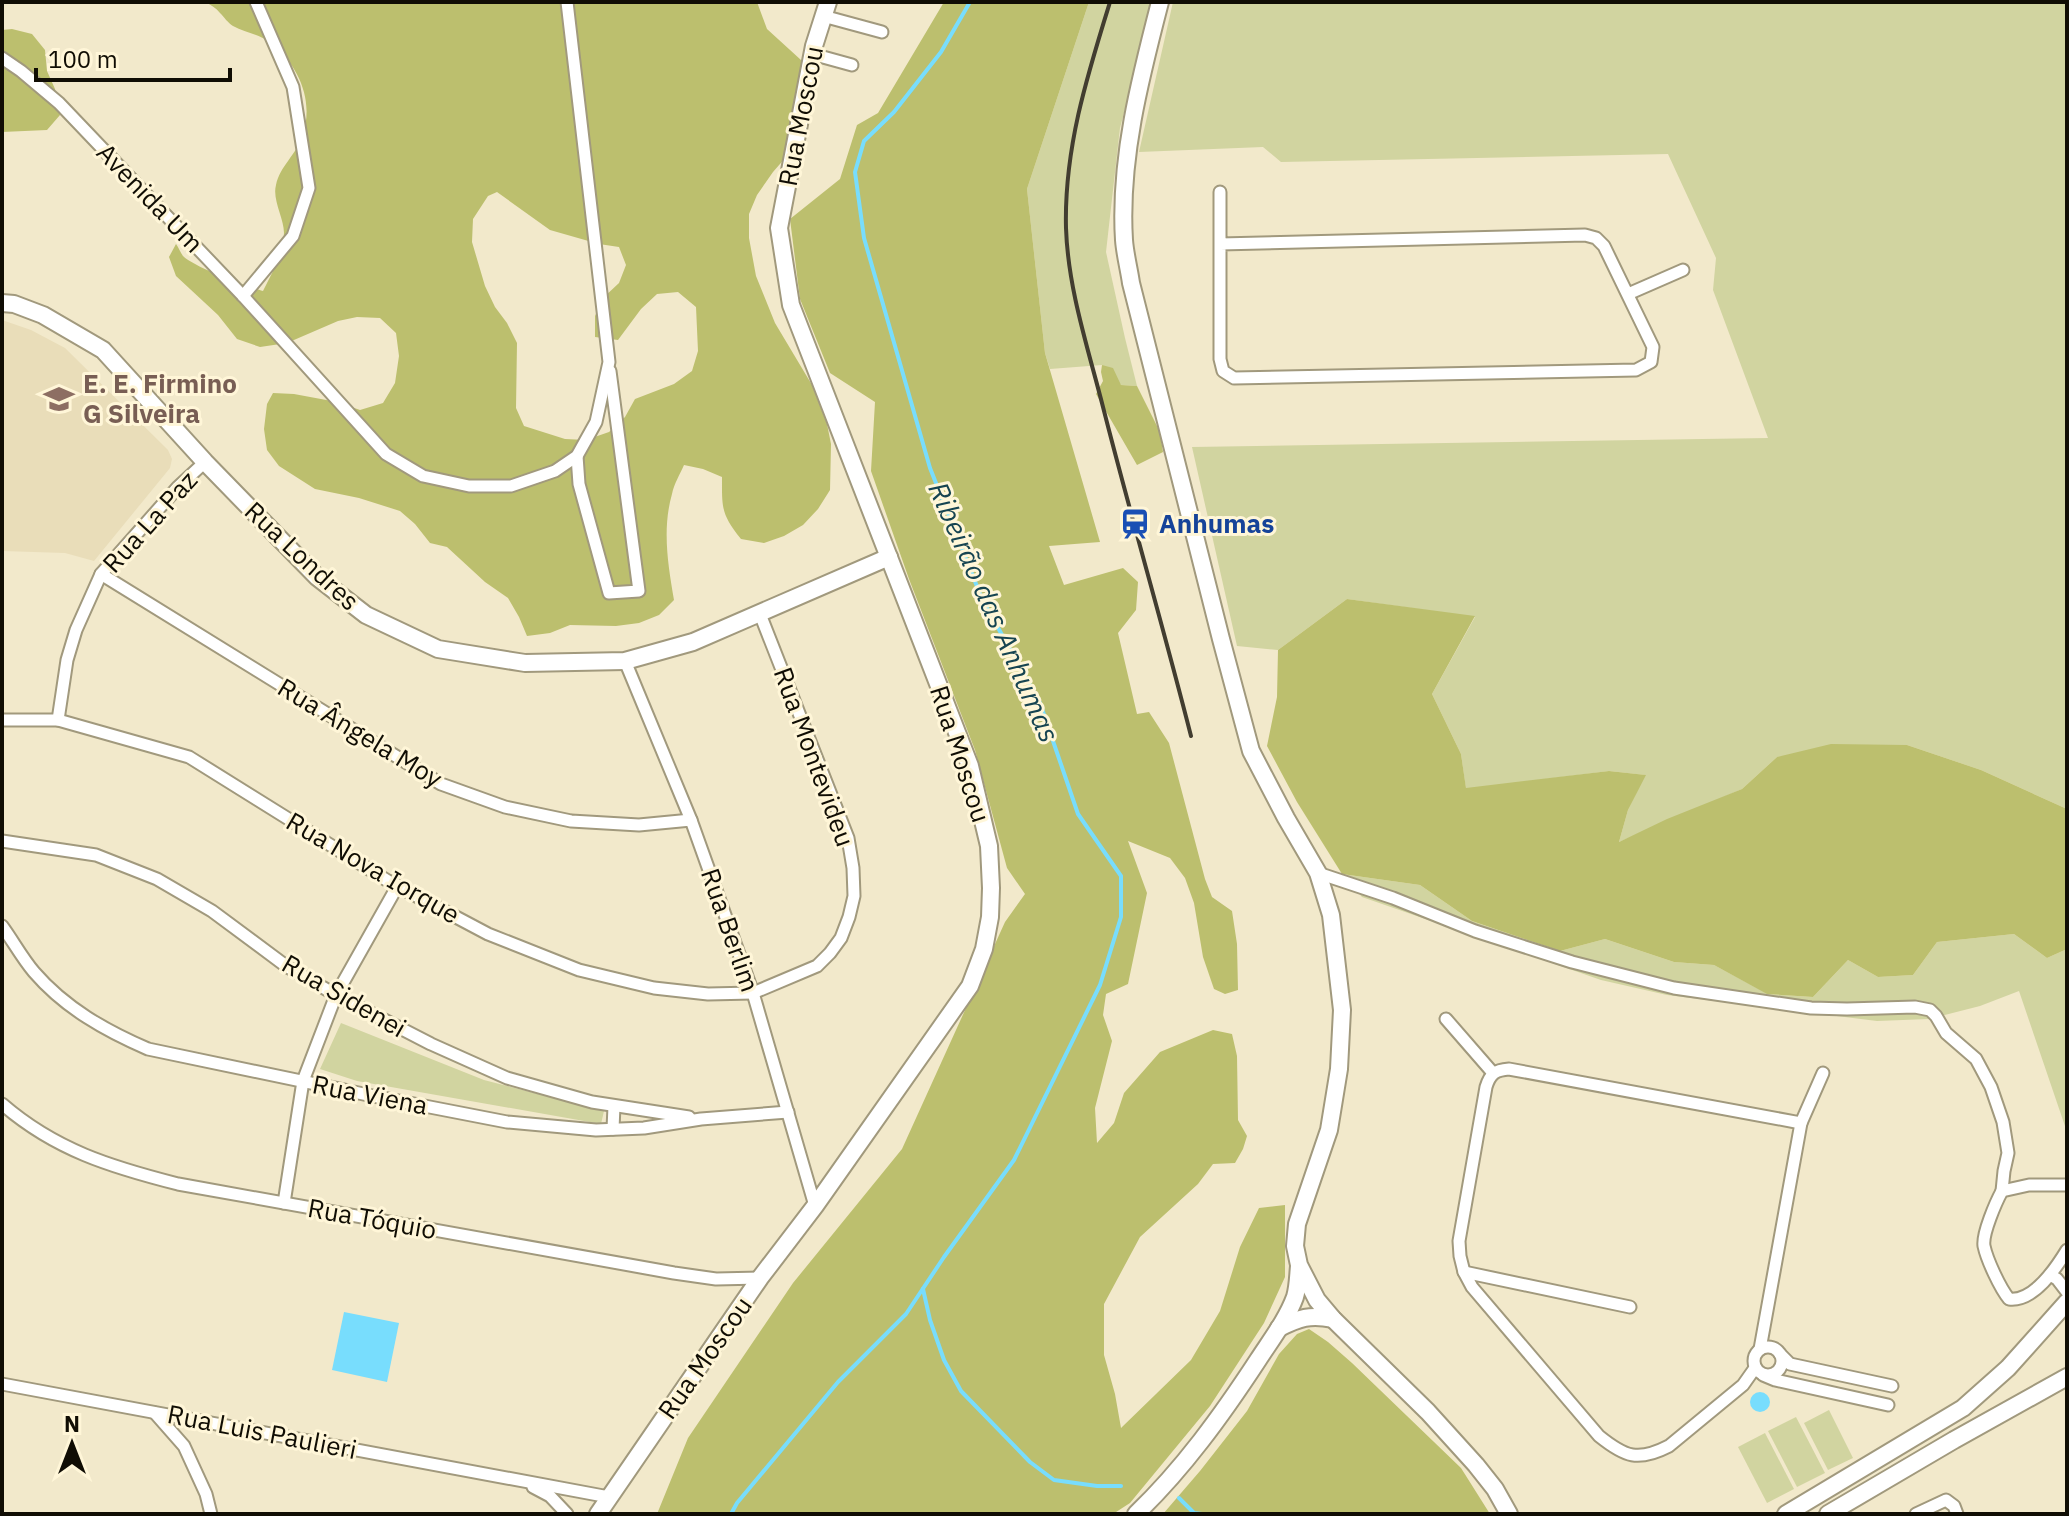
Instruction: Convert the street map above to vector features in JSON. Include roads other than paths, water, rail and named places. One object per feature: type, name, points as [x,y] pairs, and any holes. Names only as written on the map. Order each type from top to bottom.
[{"type":"street","points":[[243,296],[293,236],[309,188],[293,87],[256,2]]},
{"type":"street","points":[[567,2],[639,591],[609,593],[579,484],[577,456],[596,422],[609,362]]},
{"type":"street","points":[[1160,2],[1125,165],[1124,244],[1251,751],[1318,873],[1331,915],[1342,1010],[1339,1069],[1329,1130],[1297,1224],[1295,1246],[1299,1265],[1317,1300],[1333,1319],[1428,1412],[1495,1489],[1522,1514]]},
{"type":"street","points":[[826,9],[882,32]]},
{"type":"street","name":"Rua Moscou","points":[[598,1514],[760,1278],[815,1206],[970,986],[984,949],[990,917],[989,846],[970,766],[791,305],[779,228],[812,54],[826,9]]},
{"type":"street","points":[[812,54],[852,65]]},
{"type":"street","name":"Avenida Um","points":[[2,58],[59,103],[243,296],[386,454],[423,476],[469,486],[511,486],[555,471],[577,456]]},
{"type":"street","points":[[1220,192],[1220,244],[1220,359],[1223,371],[1234,378],[1636,370],[1651,362],[1653,347],[1604,246],[1596,238],[1585,235],[1220,244]]},
{"type":"street","points":[[1628,294],[1683,270]]},
{"type":"street","name":"Rua Londres","points":[[2,303],[14,304],[43,315],[103,350],[205,462],[317,577],[366,615],[438,649],[525,663],[625,661],[693,642],[889,557]]},
{"type":"street","name":"Rua La Paz","points":[[58,720],[67,660],[76,630],[101,574],[178,487],[205,462]]},
{"type":"street","name":"Rua Ângela Moy","points":[[101,574],[441,784],[505,807],[571,821],[639,825],[691,820]]},
{"type":"street","name":"Rua Montevideu","points":[[753,993],[817,966],[841,938],[854,896],[848,838],[760,614]]},
{"type":"street","name":"Rua Berlim","points":[[625,661],[691,820],[753,993],[815,1206]]},
{"type":"street","name":"Rua Nova Iorque","points":[[2,720],[58,720],[189,757],[398,885],[488,934],[579,970],[654,988],[708,994],[753,993]]},
{"type":"street","name":"Rua Sidenei","points":[[2,841],[96,855],[157,879],[212,911],[286,966],[336,995],[431,1044],[507,1078],[592,1102],[701,1119]]},
{"type":"street","points":[[1318,873],[1558,958],[1674,988],[1811,1008],[1915,1007],[1930,1010],[1946,1033],[1976,1059],[1991,1087],[2003,1122],[2008,1153],[2002,1191],[1995,1202],[1984,1240],[1984,1248],[2003,1292],[2009,1299],[2015,1300],[2041,1286],[2067,1250]]},
{"type":"street","points":[[284,1203],[303,1081],[336,995],[398,885]]},
{"type":"street","name":"Rua Viena","points":[[2,926],[35,973],[72,1008],[114,1034],[148,1049],[507,1122],[596,1130],[644,1128],[701,1119],[788,1112]]},
{"type":"street","points":[[1446,1019],[1493,1073]]},
{"type":"street","points":[[1759,1371],[1669,1446],[1642,1457],[1627,1454],[1599,1436],[1482,1300],[1464,1272],[1459,1241],[1486,1087],[1493,1073],[1499,1069],[1801,1123]]},
{"type":"street","points":[[1823,1073],[1801,1123],[1760,1349],[1754,1358],[1759,1371],[1775,1380],[1888,1405]]},
{"type":"street","name":"Rua Tóquio","points":[[2,1104],[24,1124],[60,1145],[118,1169],[178,1184],[674,1273],[716,1279],[760,1278]]},
{"type":"street","points":[[613,1129],[614,1106]]},
{"type":"street","points":[[644,1110],[644,1128]]},
{"type":"street","points":[[2002,1191],[2029,1185],[2067,1185]]},
{"type":"street","points":[[1136,1514],[1200,1443],[1279,1328],[1295,1296],[1299,1265]]},
{"type":"street","points":[[1464,1272],[1630,1307]]},
{"type":"street","points":[[2050,1275],[2067,1292]]},
{"type":"street","points":[[1786,1514],[1963,1408],[2008,1368],[2067,1302]]},
{"type":"street","points":[[1279,1328],[1298,1318],[1319,1316],[1333,1319]]},
{"type":"street","points":[[1760,1349],[1773,1348],[1790,1364],[1892,1386]]},
{"type":"street","points":[[1759,1371],[1771,1375],[1779,1369],[1780,1354]]},
{"type":"street","points":[[1828,1514],[2067,1377]]},
{"type":"street","name":"Rua Luis Paulieri","points":[[2,1384],[609,1497]]},
{"type":"street","points":[[155,1413],[184,1446],[206,1494],[211,1514]]},
{"type":"street","name":"Rua Luis Paulieri","points":[[522,1481],[550,1496],[567,1514]]},
{"type":"street","points":[[1495,1489],[1509,1514]]},
{"type":"street","points":[[1916,1514],[1946,1500],[1954,1506],[1957,1514]]},
{"type":"water","points":[[344,1312],[399,1323],[387,1382],[332,1370]]},
{"type":"water","points":[[1756,1392],[1764,1392],[1770,1402],[1764,1412],[1756,1412],[1750,1406],[1750,1398]]},
{"type":"waterway","name":"Ribeirão das Anhumas","points":[[731,1514],[838,1382],[906,1314],[1014,1160],[1100,985],[1121,917],[1121,876],[1078,814],[1040,703],[982,599],[930,468],[864,238],[855,172],[864,141],[894,112],[941,52],[970,2]]},
{"type":"waterway","points":[[923,1289],[944,1360],[961,1391],[1030,1462],[1054,1480],[1121,1486]]},
{"type":"waterway","points":[[1179,1498],[1194,1513],[1202,1514]]},
{"type":"railway","points":[[1110,2],[1085,85],[1073,141],[1066,199],[1068,251],[1085,341],[1191,736]]},
{"type":"place","name":"E. E. Firmino G Silveira","points":[[59,399]]},
{"type":"place","name":"Anhumas","points":[[1135,524]]}]
